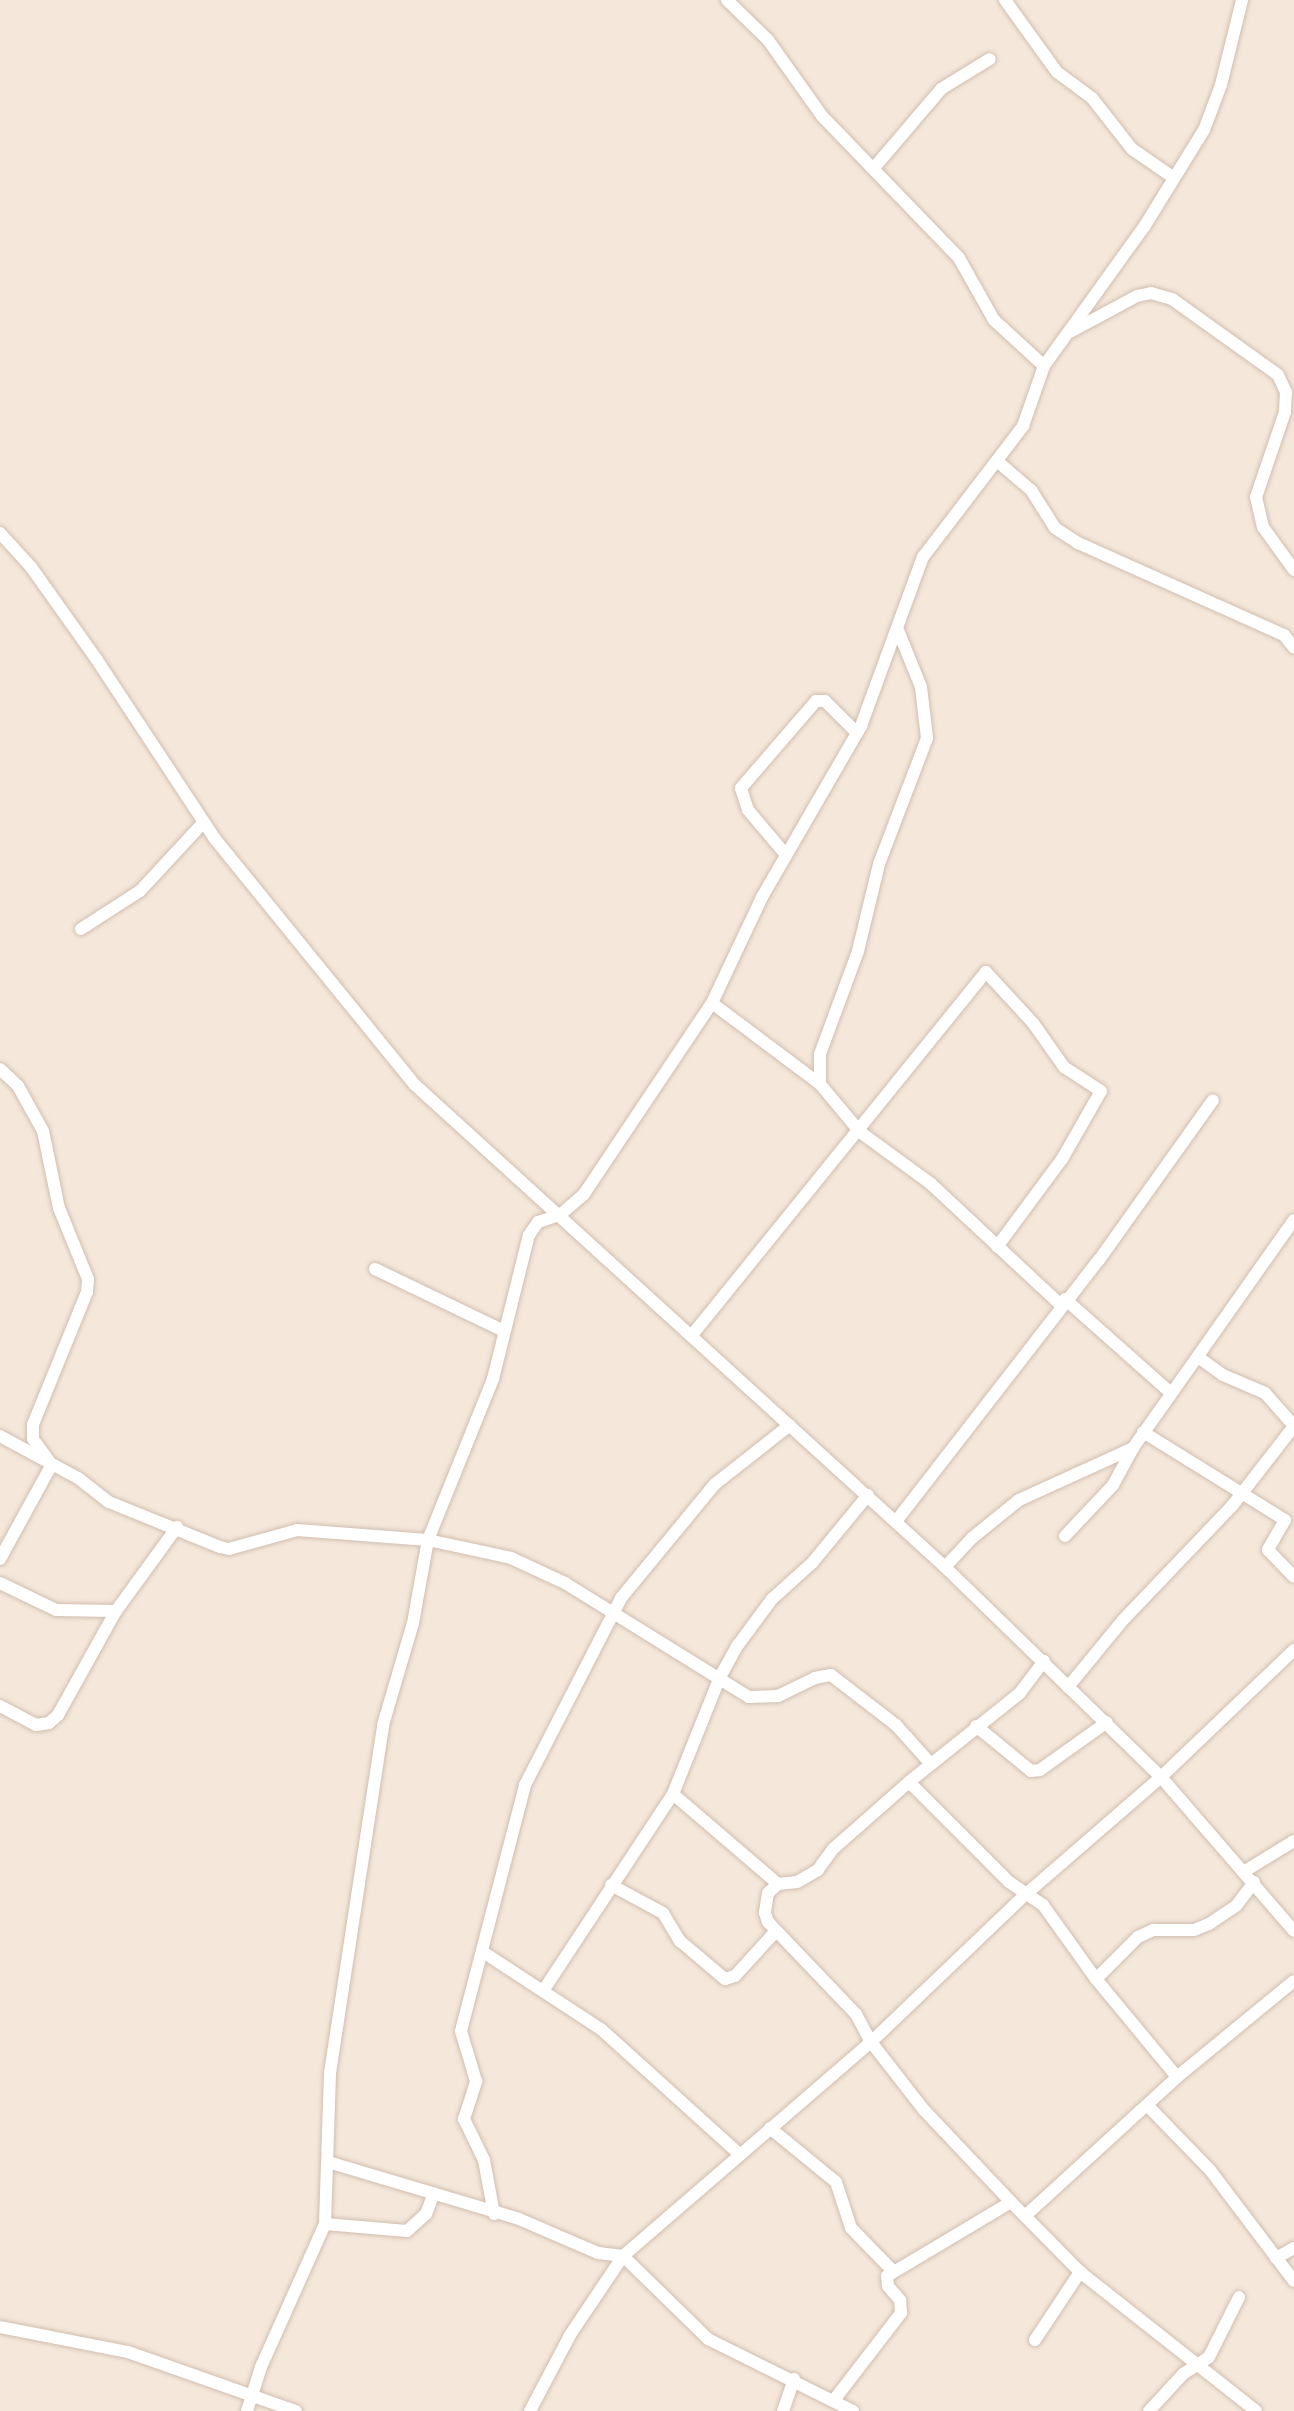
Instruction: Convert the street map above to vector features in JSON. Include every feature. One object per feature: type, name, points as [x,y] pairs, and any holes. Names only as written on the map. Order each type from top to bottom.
[{"type":"street","points":[[1005,0],[1058,72],[1092,98],[1132,149],[1174,178]]},
{"type":"street","points":[[247,2411],[325,2224],[330,2073],[362,1849],[386,1709],[413,1623],[428,1540],[485,1404],[529,1236],[538,1222],[560,1215],[584,1194],[712,1003],[786,855],[857,733],[889,658],[916,573],[935,536],[997,461],[1028,418],[1044,366],[1174,178],[1213,110],[1242,0]]},
{"type":"street","points":[[736,3],[780,54],[822,117],[959,258],[993,320],[1044,366]]},
{"type":"street","points":[[873,169],[941,89],[990,59]]},
{"type":"street","points":[[1069,332],[1137,296],[1151,293],[1172,299],[1278,375],[1286,393],[1284,412],[1257,504],[1263,527],[1294,570]]},
{"type":"street","points":[[997,461],[1031,490],[1055,528],[1078,543],[1284,635],[1294,648]]},
{"type":"street","points":[[0,533],[31,567],[97,660],[204,822],[301,950],[414,1084],[897,1520],[1044,1661],[1161,1776],[1294,1931]]},
{"type":"street","points":[[820,1084],[823,1042],[858,951],[879,864],[927,738],[926,705],[898,631]]},
{"type":"street","points":[[889,658],[908,657]]},
{"type":"street","points":[[786,855],[748,810],[741,788],[816,701],[825,701],[857,733]]},
{"type":"street","points":[[81,929],[140,891],[204,822]]},
{"type":"street","points":[[692,1335],[860,1132],[981,975],[991,974],[1064,1067],[1101,1091],[1062,1160],[997,1247]]},
{"type":"street","points":[[712,1003],[820,1084],[860,1132],[930,1183],[997,1247],[1171,1393]]},
{"type":"street","points":[[0,1069],[18,1086],[43,1131],[59,1208],[88,1279],[87,1292],[33,1424],[33,1439],[52,1464]]},
{"type":"street","points":[[897,1520],[1213,1100]]},
{"type":"street","points":[[1065,1536],[1113,1485],[1143,1432],[1294,1220]]},
{"type":"street","points":[[375,1269],[504,1331]]},
{"type":"street","points":[[1068,1687],[1123,1620],[1232,1507],[1294,1426],[1265,1393],[1223,1375],[1198,1357]]},
{"type":"street","points":[[494,2214],[484,2160],[464,2119],[476,2081],[461,2031],[525,1785],[621,1598],[715,1483],[790,1425]]},
{"type":"street","points":[[1143,1432],[1285,1520],[1268,1550],[1294,1577]]},
{"type":"street","points":[[0,1436],[52,1464],[109,1502],[229,1549],[297,1530],[428,1540],[511,1558],[565,1583],[613,1616],[720,1676],[734,1691],[761,1698],[831,1675],[896,1724],[931,1764]]},
{"type":"street","points":[[945,1567],[972,1538],[1019,1500],[1133,1448]]},
{"type":"street","points":[[0,1559],[52,1464]]},
{"type":"street","points":[[1224,1484],[1232,1507]]},
{"type":"street","points":[[543,1992],[673,1794],[720,1676],[772,1599],[812,1563],[869,1495]]},
{"type":"street","points":[[0,1706],[36,1725],[49,1723],[116,1611],[177,1527]]},
{"type":"street","points":[[0,1583],[56,1610],[116,1611]]},
{"type":"street","points":[[530,2411],[569,2335],[623,2256],[871,2042],[1026,1894],[1291,1659]]},
{"type":"street","points":[[673,1794],[778,1884],[797,1882],[818,1870],[833,1849],[909,1782],[1020,1693],[1044,1661]]},
{"type":"street","points":[[976,1726],[1031,1771],[1041,1770],[1107,1722]]},
{"type":"street","points":[[909,1782],[1026,1894],[1044,1905],[1096,1979],[1177,2077]]},
{"type":"street","points":[[1245,1871],[1294,1842]]},
{"type":"street","points":[[1096,1979],[1138,1937],[1153,1930],[1194,1930],[1209,1924],[1236,1906],[1254,1882]]},
{"type":"street","points":[[778,1884],[765,1903],[768,1922],[856,2014],[871,2042],[924,2110],[1080,2272],[1255,2411]]},
{"type":"street","points":[[611,1885],[663,1913],[680,1941],[725,1979],[735,1976],[776,1931]]},
{"type":"street","points":[[483,1952],[602,2029],[739,2154]]},
{"type":"street","points":[[1025,2216],[1177,2077],[1294,1981]]},
{"type":"street","points":[[1147,2105],[1210,2170],[1294,2281]]},
{"type":"street","points":[[770,2128],[836,2182],[851,2228],[892,2271]]},
{"type":"street","points":[[328,2162],[543,2227],[598,2253],[623,2256],[708,2339],[794,2379],[836,2405],[853,2411]]},
{"type":"street","points":[[325,2224],[407,2231],[426,2214],[434,2193]]},
{"type":"street","points":[[836,2405],[901,2313],[900,2300],[886,2282],[892,2271],[1011,2202]]},
{"type":"street","points":[[1276,2258],[1294,2249]]},
{"type":"street","points":[[1035,2340],[1080,2272]]},
{"type":"street","points":[[1149,2411],[1197,2364],[1209,2357],[1239,2297]]},
{"type":"street","points":[[0,2327],[68,2338],[160,2362],[222,2389],[252,2395],[296,2411]]},
{"type":"street","points":[[783,2411],[794,2379]]},
{"type":"shaded area","points":[[0,0],[1294,0],[1294,2411],[0,2411]]}]
